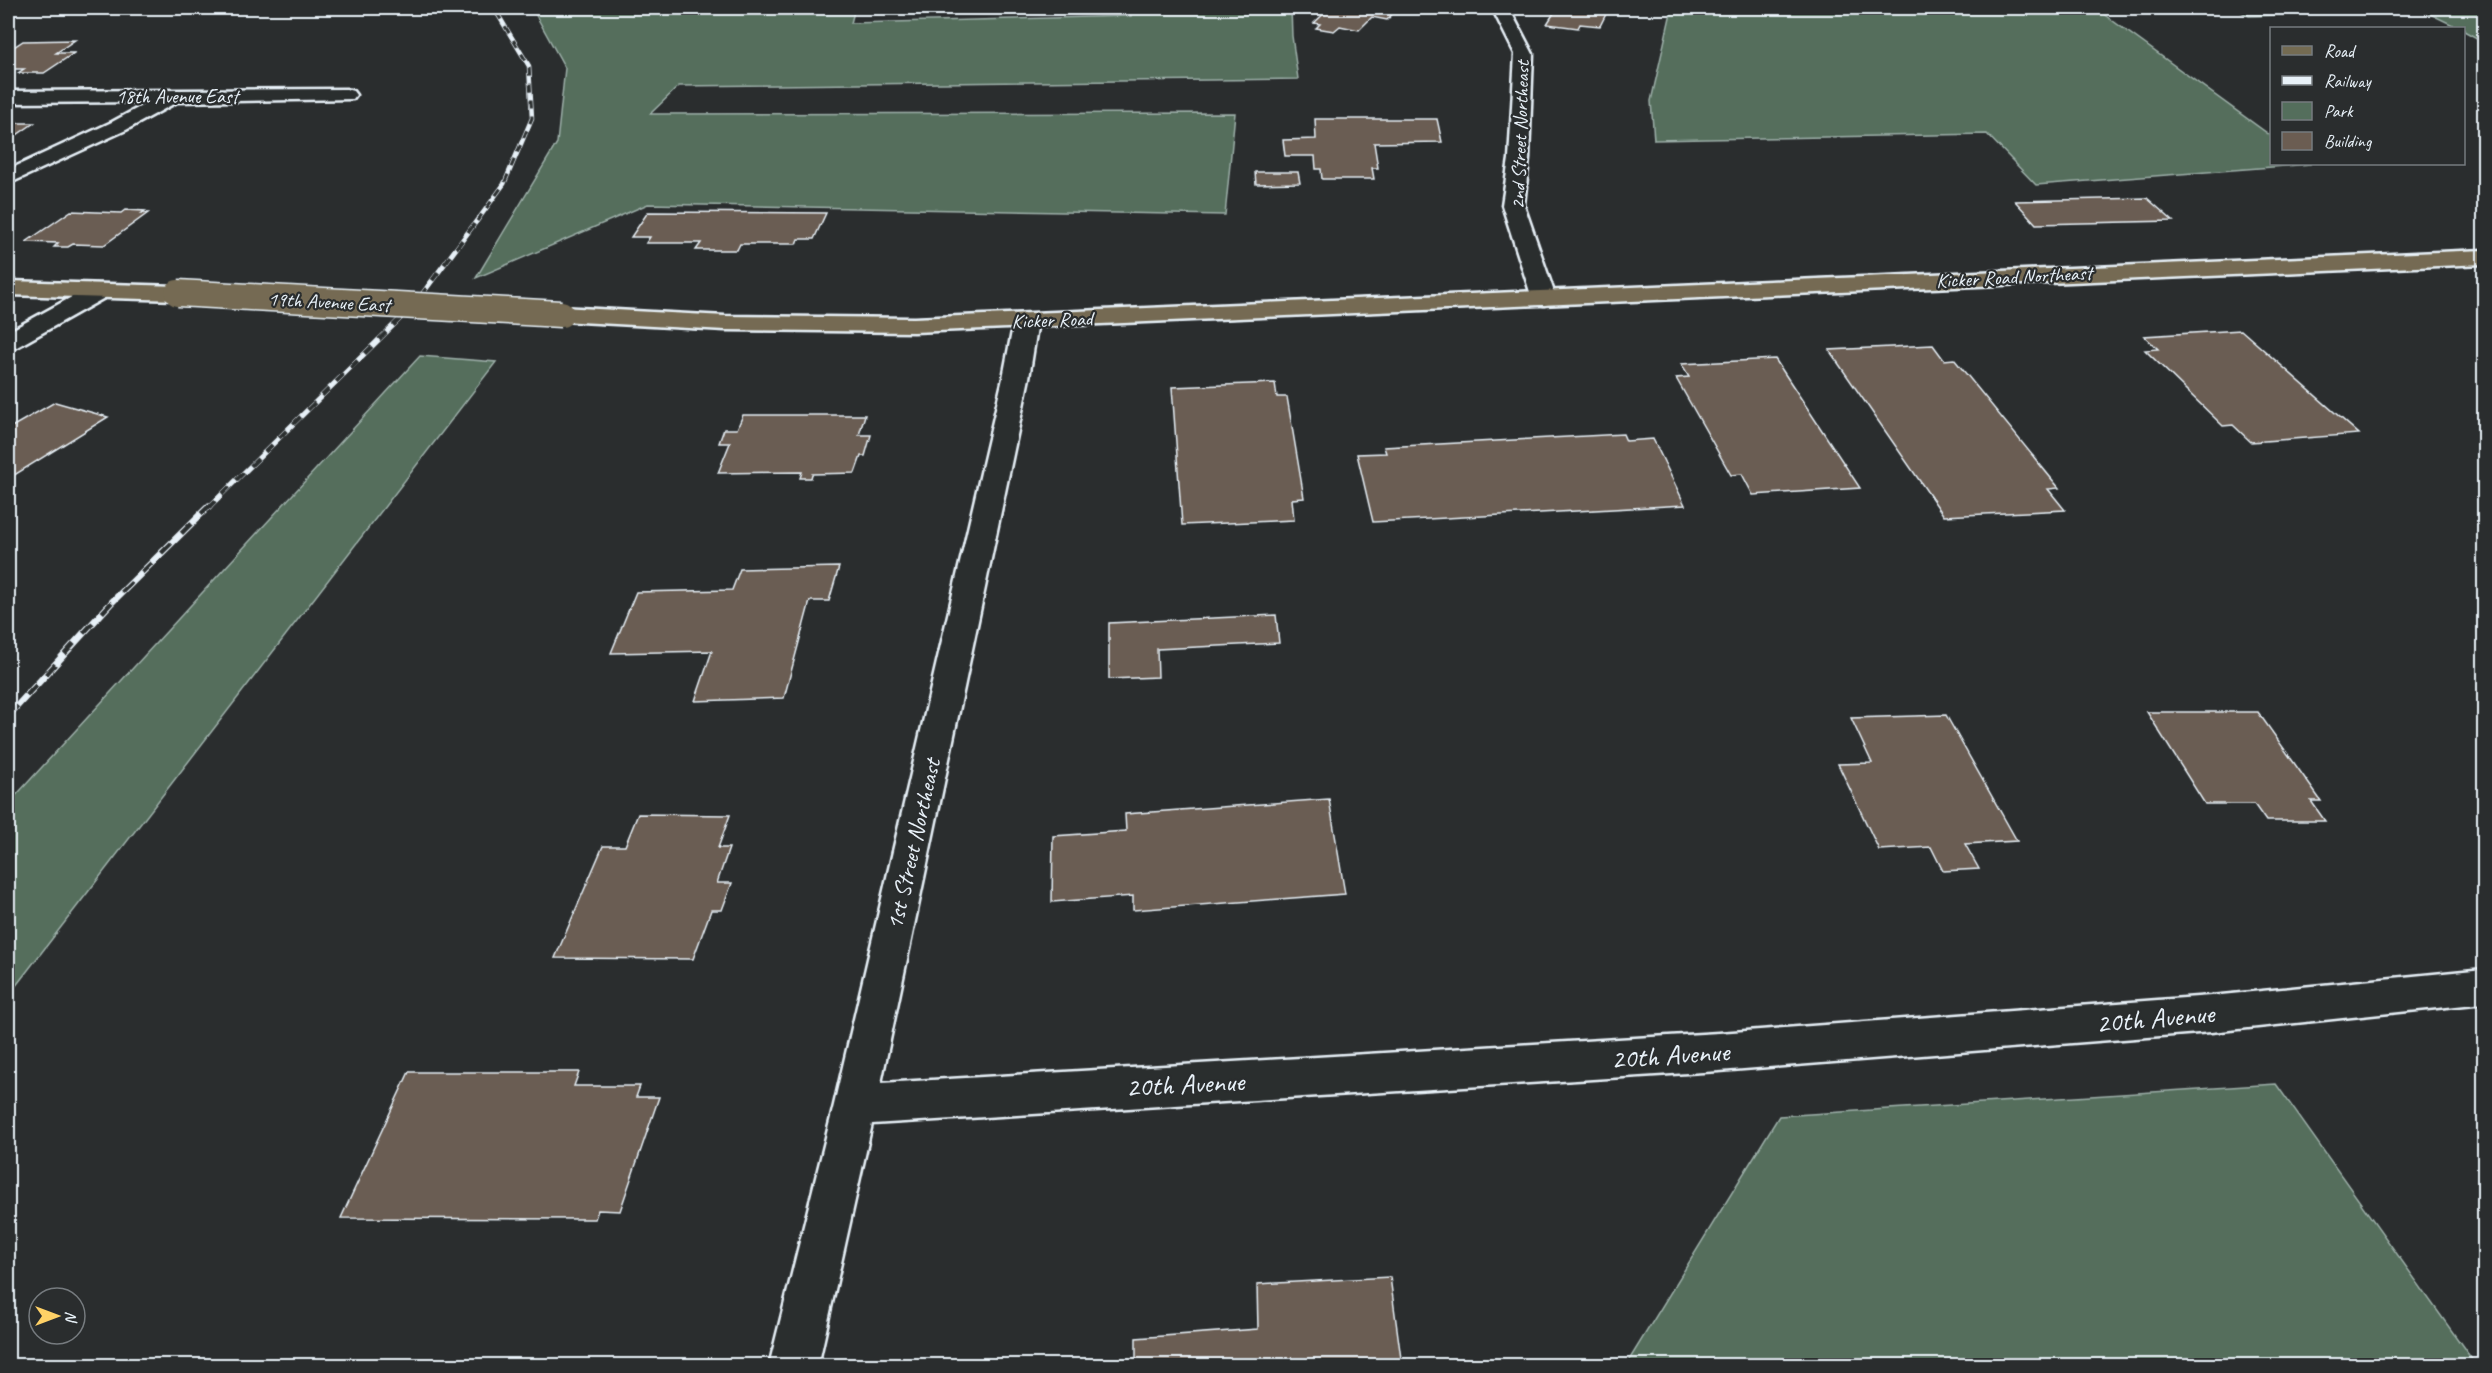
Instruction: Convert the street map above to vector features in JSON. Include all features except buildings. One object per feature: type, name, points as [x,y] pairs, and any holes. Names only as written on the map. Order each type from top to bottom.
[{"type":"main road","name":"Kicker Road Northeast","points":[[1544,298],[2484,257]]},
{"type":"main road","points":[[8,288],[98,292]]},
{"type":"main road","name":"19th Avenue East","points":[[98,292],[561,314]]},
{"type":"main road","name":"Kicker Road","points":[[561,314],[725,323],[914,325],[1544,298]]},
{"type":"street","name":"2nd Street Northeast","points":[[1501,8],[1524,54],[1519,159],[1513,206],[1544,298]]},
{"type":"street","name":"18th Avenue East","points":[[8,97],[346,95]]},
{"type":"street","points":[[8,178],[119,126],[172,97]]},
{"type":"street","points":[[8,342],[98,292]]},
{"type":"street","name":"1st Street Northeast","points":[[793,1365],[855,1105],[1016,378],[1026,321]]},
{"type":"street","name":"20th Avenue","points":[[855,1105],[1719,1052],[2211,1014],[2484,987]]},
{"type":"green space","points":[[532,8],[855,8],[851,23],[1131,16],[1131,8],[1291,8],[1298,79],[679,86],[650,114],[1235,113],[1225,215],[648,204],[476,278],[557,143],[565,68]]},
{"type":"green space","points":[[1672,8],[2095,8],[2270,135],[2270,165],[2298,165],[2036,185],[1987,134],[1654,140],[1651,101]]},
{"type":"green space","points":[[2234,8],[2484,8],[2484,42],[2465,32],[2465,27],[2457,27],[2422,10],[2249,16]]},
{"type":"green space","points":[[420,356],[496,362],[8,996],[8,804]]},
{"type":"green space","points":[[2276,1084],[2476,1365],[1626,1365],[1779,1116]]},
{"type":"railway","points":[[477,221],[504,184],[532,118],[529,66],[494,8]]},
{"type":"railway","points":[[208,508],[414,305],[478,219]]},
{"type":"railway","points":[[8,716],[112,602],[209,506]]}]
